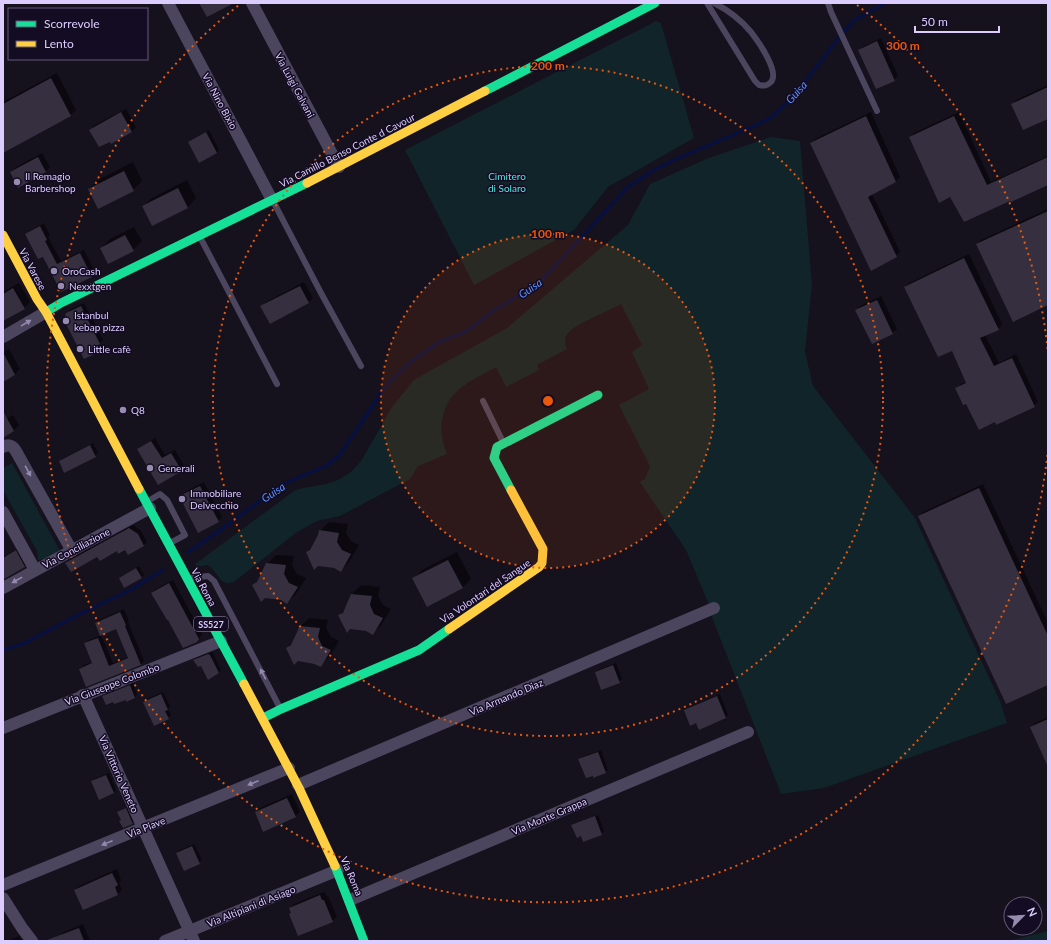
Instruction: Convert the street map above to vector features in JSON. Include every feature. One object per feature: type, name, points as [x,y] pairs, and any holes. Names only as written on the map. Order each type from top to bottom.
[{"type":"street","name":"Via Nino Bixio","points":[[168,3],[272,200]]},
{"type":"street","name":"Via Luigi Galvani","points":[[252,3],[338,167]]},
{"type":"street","name":"Via Camillo Benso Conte d Cavour","points":[[46,312],[61,303],[338,167],[655,3]]},
{"type":"street","name":"Via Varese","points":[[3,235],[37,299],[46,312]]},
{"type":"street","points":[[3,337],[46,312]]},
{"type":"street","name":"Via Roma","points":[[46,312],[298,785],[338,870],[364,941]]},
{"type":"street","points":[[504,443],[598,395]]},
{"type":"street","name":"Via Volontari del Sangue","points":[[263,718],[419,650],[539,567],[544,556],[543,549],[494,458],[497,447],[504,443]]},
{"type":"street","points":[[3,447],[8,445],[15,449],[72,551]]},
{"type":"street","name":"Via Conciliazione","points":[[3,588],[72,551],[148,505]]},
{"type":"street","points":[[3,512],[35,570]]},
{"type":"street","name":"Via Armando Diaz","points":[[298,785],[714,608]]},
{"type":"street","name":"Via Giuseppe Colombo","points":[[3,728],[83,695],[221,642]]},
{"type":"street","name":"Via Vittorio Veneto","points":[[83,695],[192,936]]},
{"type":"street","name":"Via Monte Grappa","points":[[350,900],[748,732]]},
{"type":"street","name":"Via Piave","points":[[3,885],[289,768]]},
{"type":"street","name":"Via Altipiani di Asiago","points":[[165,941],[192,936],[338,870]]},
{"type":"street","points":[[3,898],[7,911],[32,941]]},
{"type":"lane","points":[[707,3],[755,81],[759,85],[764,86],[770,83],[774,78],[774,73],[764,52],[750,32],[730,11],[714,3]]},
{"type":"lane","points":[[828,3],[877,111]]},
{"type":"lane","points":[[272,200],[361,366]]},
{"type":"lane","points":[[199,235],[278,384]]},
{"type":"lane","points":[[483,401],[504,443]]},
{"type":"lane","points":[[148,505],[160,494],[167,500],[175,514],[185,535],[169,543]]},
{"type":"lane","points":[[187,579],[208,576],[214,581],[281,709]]},
{"type":"green space","name":"Cimitero di Solaro","points":[[656,21],[661,23],[694,138],[608,187],[574,230],[474,285],[405,150]]},
{"type":"green space","points":[[771,137],[800,141],[812,285],[805,351],[813,386],[915,518],[1000,701],[1007,723],[824,788],[781,794],[713,620],[707,600],[686,550],[640,482],[645,479],[650,466],[619,405],[649,389],[632,352],[642,345],[621,304],[573,329],[565,338],[565,345],[567,349],[537,365],[539,370],[506,387],[496,367],[472,380],[458,390],[448,403],[442,421],[442,438],[447,454],[418,466],[410,479],[340,516],[317,521],[297,532],[234,582],[225,582],[219,578],[207,565],[196,567],[195,564],[294,491],[338,480],[351,472],[361,461],[392,407],[414,380],[507,328],[628,225],[650,184],[706,159]]},
{"type":"green space","points":[[12,463],[60,551],[44,559],[38,560],[37,551],[3,490],[3,468]]},
{"type":"green space","points":[[1048,931],[1048,941],[1008,941],[1028,936],[1043,936],[1043,932]]},
{"type":"building","points":[[199,3],[234,3],[207,17]]},
{"type":"building","points":[[877,41],[895,81],[876,89],[858,50]]},
{"type":"building","points":[[51,78],[71,116],[3,153],[3,104]]},
{"type":"building","points":[[1048,87],[1048,119],[1023,130],[1011,104]]},
{"type":"building","points":[[121,112],[132,132],[111,144],[110,142],[99,147],[89,130]]},
{"type":"building","points":[[866,116],[896,182],[868,197],[897,257],[871,271],[810,143]]},
{"type":"building","points":[[954,116],[987,185],[1048,157],[1048,185],[964,222],[950,197],[939,203],[909,137]]},
{"type":"building","points":[[206,132],[217,153],[199,163],[188,142]]},
{"type":"building","points":[[38,157],[46,172],[18,188],[10,172]]},
{"type":"building","points":[[124,171],[134,191],[98,209],[88,189]]},
{"type":"building","points":[[178,188],[188,208],[152,226],[142,206]]},
{"type":"building","points":[[1048,211],[1048,305],[1013,322],[976,244]]},
{"type":"building","points":[[40,226],[47,240],[45,241],[57,264],[80,253],[92,277],[61,292],[43,257],[38,259],[25,234]]},
{"type":"building","points":[[125,235],[134,251],[108,264],[100,248]]},
{"type":"building","points":[[964,258],[999,330],[980,338],[994,366],[1012,358],[1035,407],[996,425],[995,422],[979,430],[966,404],[963,405],[955,388],[966,383],[952,351],[938,357],[904,287]]},
{"type":"building","points":[[300,286],[309,303],[270,324],[260,306]]},
{"type":"building","points":[[13,288],[25,309],[3,321],[3,294]]},
{"type":"building","points":[[877,300],[893,334],[872,344],[855,310]]},
{"type":"building","points":[[81,306],[100,344],[92,348],[95,354],[84,359],[64,320],[66,313]]},
{"type":"building","points":[[3,352],[15,375],[3,382]]},
{"type":"building","points":[[3,411],[14,431],[3,438]]},
{"type":"building","points":[[151,441],[162,458],[171,453],[182,471],[158,485],[137,449]]},
{"type":"building","points":[[90,445],[96,457],[64,473],[59,461]]},
{"type":"building","points":[[200,486],[219,522],[198,533],[179,496]]},
{"type":"building","points":[[979,488],[1048,636],[1048,685],[1006,704],[918,516]]},
{"type":"building","points":[[129,528],[138,534],[144,546],[128,555],[125,550],[118,554],[117,551],[100,561],[97,557],[71,572],[65,563]]},
{"type":"building","points":[[319,530],[339,533],[337,542],[342,550],[351,554],[341,572],[334,568],[318,566],[314,570],[306,552],[310,550]]},
{"type":"building","points":[[16,550],[25,567],[4,579],[3,558]]},
{"type":"building","points":[[448,560],[463,588],[427,607],[412,578]]},
{"type":"building","points":[[266,563],[286,565],[284,574],[289,583],[298,587],[287,604],[281,600],[265,598],[261,602],[252,585],[257,582]]},
{"type":"building","points":[[136,568],[142,578],[124,588],[119,578]]},
{"type":"building","points":[[169,583],[199,639],[197,642],[183,648],[151,593]]},
{"type":"building","points":[[351,594],[372,596],[370,605],[374,614],[383,618],[373,635],[366,631],[350,629],[347,633],[338,615],[343,613]]},
{"type":"building","points":[[120,612],[141,665],[86,687],[79,669],[92,663],[84,643],[98,638],[109,666],[128,658],[116,629],[100,636],[95,623]]},
{"type":"building","points":[[299,626],[320,628],[318,637],[322,646],[331,650],[321,667],[298,661],[294,665],[286,648],[291,645]]},
{"type":"building","points":[[208,654],[210,655],[219,673],[208,680],[201,666],[198,667],[193,660]]},
{"type":"building","points":[[613,665],[620,683],[601,690],[595,672]]},
{"type":"building","points":[[130,685],[135,698],[126,702],[126,700],[114,704],[113,702],[106,705],[102,696]]},
{"type":"building","points":[[161,694],[168,710],[165,711],[169,719],[154,726],[143,702]]},
{"type":"building","points":[[717,696],[726,718],[699,730],[696,723],[690,726],[684,710]]},
{"type":"building","points":[[1048,719],[1048,767],[1030,727]]},
{"type":"building","points":[[598,752],[606,773],[593,778],[593,776],[586,778],[578,759]]},
{"type":"building","points":[[106,775],[114,793],[99,800],[91,781]]},
{"type":"building","points":[[287,798],[296,817],[263,832],[255,812]]},
{"type":"building","points":[[126,808],[133,824],[123,828],[119,821],[121,820],[117,812]]},
{"type":"building","points":[[595,816],[602,835],[583,842],[581,836],[577,838],[571,825]]},
{"type":"building","points":[[192,846],[200,864],[184,871],[176,853]]},
{"type":"building","points":[[112,873],[118,885],[115,887],[118,895],[83,910],[74,890]]},
{"type":"building","points":[[320,895],[322,900],[324,900],[333,922],[298,936],[289,914],[291,913],[289,908]]},
{"type":"building","points":[[79,928],[84,941],[47,941],[47,940]]},
{"type":"waterway","name":"Guisa","points":[[188,552],[283,484],[326,466],[339,456],[385,387],[409,363],[439,342],[467,331],[494,310],[538,284],[628,187],[652,171],[674,160],[761,123],[773,116],[795,95],[853,21],[885,3]]},
{"type":"waterway","name":"Guisa","points":[[3,650],[25,643],[130,590],[163,570]]},
{"type":"traffic: fast","points":[[485,91],[655,3]]},
{"type":"traffic: fast","points":[[46,312],[61,303],[307,183]]},
{"type":"traffic: fast","points":[[511,490],[494,458],[497,447],[598,395]]},
{"type":"traffic: fast","points":[[139,489],[244,684]]},
{"type":"traffic: fast","points":[[263,718],[419,650],[449,629]]},
{"type":"traffic: fast","points":[[335,866],[364,941]]},
{"type":"traffic: slow","points":[[307,183],[485,91]]},
{"type":"traffic: slow","points":[[3,235],[37,299],[46,312],[139,489]]},
{"type":"traffic: slow","points":[[449,629],[539,567],[542,563],[543,549],[511,490]]},
{"type":"traffic: slow","points":[[244,684],[299,788],[335,866]]},
{"type":"place","name":"Il Remagio Barbershop","points":[[17,182]]},
{"type":"place","name":"OroCash","points":[[54,271]]},
{"type":"place","name":"Nexxtgen","points":[[61,286]]},
{"type":"place","name":"Istanbul kebap pizza","points":[[66,321]]},
{"type":"place","name":"Little cafè","points":[[80,349]]},
{"type":"place","name":"Q8","points":[[123,410]]},
{"type":"place","name":"Generali","points":[[150,468]]},
{"type":"place","name":"Immobiliare Delvecchio","points":[[182,499]]}]
